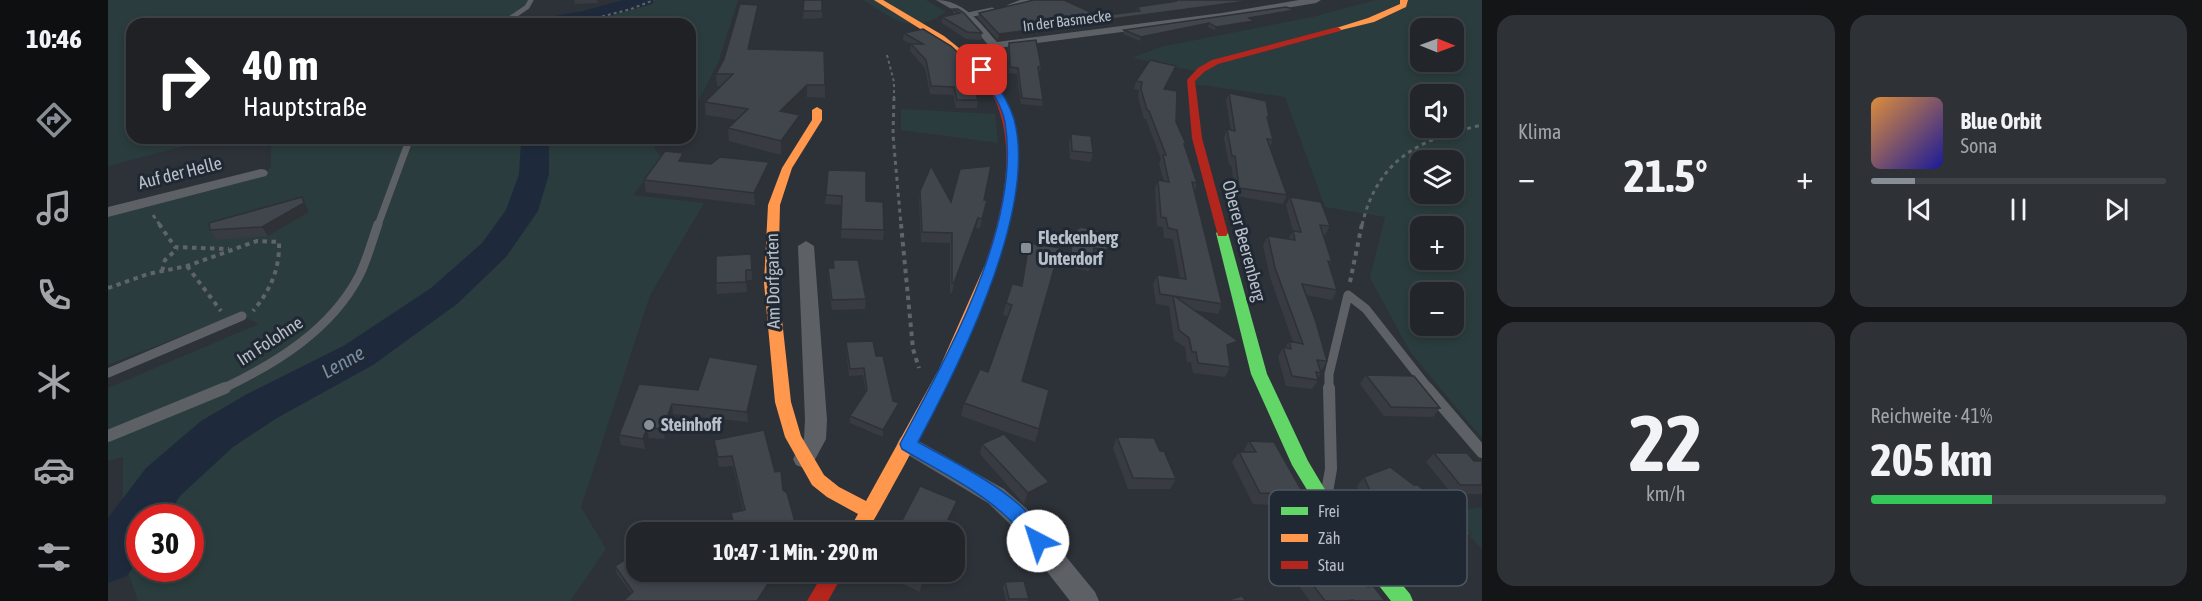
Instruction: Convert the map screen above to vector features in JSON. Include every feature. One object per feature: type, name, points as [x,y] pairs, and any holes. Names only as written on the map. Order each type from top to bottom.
[{"type":"street","points":[[864,522],[933,400],[975,308],[999,241],[1009,195],[1012,156],[1010,122],[1003,101],[993,83],[969,58],[878,0]]},
{"type":"street","points":[[941,0],[968,15],[994,46]]},
{"type":"street","name":"In der Basmecke","points":[[969,58],[987,55],[994,46],[1222,16],[1316,0]]},
{"type":"street","name":"Oberer Beerenberg","points":[[1316,490],[1301,465],[1259,374],[1199,143],[1191,104],[1191,80],[1201,70],[1215,62],[1371,20],[1403,5],[1404,0]]},
{"type":"street","name":"Am Dorfgarten","points":[[818,110],[815,124],[787,168],[778,187],[772,230],[771,283],[783,402],[788,425],[804,459],[818,480],[833,492],[870,512]]},
{"type":"street","name":"Auf der Helle","points":[[108,212],[261,172]]},
{"type":"street","name":"Am Dorfgarten","points":[[804,459],[815,438],[816,420],[806,246]]},
{"type":"street","points":[[908,444],[996,496],[1018,516],[1086,601]]},
{"type":"street","points":[[817,601],[828,582]]},
{"type":"street","name":"Oberer Beerenberg","points":[[1390,586],[1403,601]]},
{"type":"lane","points":[[511,18],[527,7],[531,0]]},
{"type":"lane","points":[[968,15],[1009,7],[1027,0]]},
{"type":"lane","name":"Im Folohne","points":[[108,436],[209,395],[277,360],[312,335],[350,292],[359,276],[408,144]]},
{"type":"lane","points":[[1327,490],[1331,469],[1329,374],[1348,295],[1366,309],[1409,366],[1482,452]]},
{"type":"lane","points":[[108,373],[242,316]]},
{"type":"path","points":[[601,18],[654,0]]},
{"type":"path","points":[[887,55],[894,82],[893,135],[913,349],[920,368],[923,360]]},
{"type":"path","points":[[1348,295],[1356,244],[1366,211],[1388,167],[1416,144],[1482,124]]},
{"type":"path","points":[[148,214],[154,215],[173,246],[233,249]]},
{"type":"path","points":[[108,288],[162,271],[187,266],[257,242],[279,242],[275,273],[262,300],[253,311],[242,316]]},
{"type":"path","points":[[162,271],[165,260],[178,248]]},
{"type":"path","points":[[187,266],[222,313]]},
{"type":"path","points":[[254,302],[262,300]]},
{"type":"shaded area","points":[[108,0],[529,0],[528,4],[510,18],[126,18],[126,144],[192,144],[108,166]]},
{"type":"shaded area","points":[[652,0],[738,0],[719,60],[696,106],[696,18],[559,18],[611,11]]},
{"type":"shaded area","points":[[863,0],[926,0],[946,12],[923,23],[913,24],[894,19]]},
{"type":"shaded area","points":[[1376,0],[1482,0],[1482,438],[1411,353],[1370,278],[1385,217],[1325,207],[1285,97],[1194,84],[1195,71],[1132,58],[1160,47],[1312,17]]},
{"type":"shaded area","points":[[901,109],[995,114],[998,143],[901,130]]},
{"type":"shaded area","points":[[266,144],[658,144],[654,148],[662,158],[633,195],[704,203],[650,295],[581,507],[606,549],[570,601],[138,601],[132,582],[204,582],[204,504],[126,504],[126,566],[123,557],[123,457],[108,461],[108,388],[259,324],[238,314],[108,365],[108,215],[264,175],[271,166],[271,146]]},
{"type":"shaded area","points":[[1482,507],[1482,549],[1467,534],[1467,509]]},
{"type":"building","points":[[804,0],[822,0],[822,11],[803,11]]},
{"type":"building","points":[[1034,0],[1064,0],[1099,16],[1140,11],[1137,7],[1177,1],[1174,0],[1255,0],[999,34],[979,13]]},
{"type":"building","points":[[740,4],[758,5],[748,49],[824,51],[825,85],[807,85],[780,111],[800,115],[781,141],[728,128],[748,109],[705,102],[733,74],[716,74],[724,59]]},
{"type":"building","points":[[1286,7],[1295,10],[1249,18],[1254,21],[1216,27],[1209,23],[1141,37],[1124,30]]},
{"type":"building","points":[[953,9],[964,13],[982,33],[967,32],[942,17],[960,13]]},
{"type":"building","points":[[923,29],[951,46],[971,65],[967,69],[978,100],[957,100],[954,87],[931,86],[926,60],[911,44],[923,44],[904,33]]},
{"type":"building","points":[[1036,40],[1041,66],[1038,67],[1043,100],[1022,98],[1018,68],[1010,67],[1009,43]]},
{"type":"building","points":[[1150,60],[1176,66],[1164,89],[1177,91],[1176,122],[1186,144],[1184,144],[1197,183],[1192,182],[1222,304],[1174,296],[1238,341],[1227,345],[1230,367],[1198,363],[1196,352],[1192,352],[1189,338],[1179,330],[1173,296],[1160,294],[1157,275],[1186,279],[1177,230],[1168,228],[1166,218],[1161,217],[1158,180],[1169,182],[1163,155],[1166,155],[1147,110],[1141,89],[1142,82],[1136,81]]},
{"type":"building","points":[[1229,93],[1266,101],[1269,117],[1267,117],[1273,140],[1267,139],[1287,195],[1239,188],[1235,156],[1232,156],[1227,129],[1235,131]]},
{"type":"building","points":[[1071,134],[1091,136],[1093,153],[1072,151]]},
{"type":"building","points":[[665,151],[683,153],[679,161],[711,164],[720,157],[769,162],[754,193],[644,180]]},
{"type":"building","points":[[931,166],[951,202],[960,169],[991,166],[982,219],[978,218],[954,283],[952,283],[952,233],[922,232],[920,191]]},
{"type":"building","points":[[828,170],[866,171],[866,201],[883,202],[884,230],[841,229],[842,196],[826,195]]},
{"type":"building","points":[[302,197],[304,203],[262,227],[210,230],[209,223]]},
{"type":"building","points":[[1290,197],[1321,202],[1330,226],[1320,225],[1332,262],[1328,261],[1337,290],[1302,284],[1327,361],[1317,360],[1321,373],[1316,372],[1318,380],[1292,376],[1283,347],[1291,349],[1289,341],[1303,344],[1275,268],[1268,236],[1295,240],[1293,231],[1301,232]]},
{"type":"building","points":[[1081,227],[1109,233],[1107,250],[1094,248],[1092,263],[1071,259],[1075,231]]},
{"type":"building","points":[[1029,243],[1060,248],[1022,381],[1049,390],[1039,429],[964,403],[980,369],[988,372],[1012,305],[1006,303],[1012,284],[1022,286]]},
{"type":"building","points":[[751,254],[752,270],[746,270],[746,282],[716,283],[716,256]]},
{"type":"building","points":[[833,260],[858,260],[866,299],[832,300],[828,268],[834,268]]},
{"type":"building","points":[[873,341],[876,356],[883,356],[893,401],[899,403],[883,430],[850,416],[867,390],[864,368],[850,369],[846,342]]},
{"type":"building","points":[[709,357],[758,365],[747,412],[672,404],[663,429],[647,428],[643,439],[619,435],[639,384],[698,390]]},
{"type":"building","points":[[1366,375],[1414,376],[1440,408],[1391,407]]},
{"type":"building","points":[[764,430],[775,472],[781,471],[783,490],[787,493],[795,522],[733,522],[731,513],[745,510],[732,456],[718,457],[714,440]]},
{"type":"building","points":[[1004,434],[1049,482],[1028,493],[982,444]]},
{"type":"building","points":[[1117,437],[1154,438],[1160,451],[1164,451],[1176,479],[1133,478]]},
{"type":"building","points":[[1249,441],[1274,442],[1301,490],[1269,490],[1269,493],[1260,493],[1239,452],[1256,452]]},
{"type":"building","points":[[1434,453],[1467,453],[1474,461],[1482,461],[1482,485],[1460,485]]},
{"type":"building","points":[[1390,467],[1423,490],[1370,490],[1364,477]]},
{"type":"building","points":[[920,486],[957,501],[947,522],[901,522]]},
{"type":"building","points":[[626,559],[626,582],[615,566]]},
{"type":"building","points":[[1024,581],[1029,599],[1009,599],[1005,582]]},
{"type":"building","points":[[626,582],[769,582],[757,601],[623,601],[633,592]]},
{"type":"building","points":[[1314,586],[1373,586],[1385,601],[1353,600],[1325,601]]},
{"type":"building","points":[[1242,596],[1246,601],[1225,601]]},
{"type":"waterway","name":"Lenne","points":[[578,18],[645,0]]},
{"type":"waterway","name":"Lenne","points":[[108,559],[163,482],[217,434],[262,406],[359,355],[444,296],[494,250],[522,211],[534,174],[535,144]]},
{"type":"traffic: fast","points":[[1222,233],[1259,374],[1301,465],[1316,490]]},
{"type":"traffic: fast","points":[[1391,586],[1403,601]]},
{"type":"traffic: slow","points":[[878,0],[941,38],[975,64]]},
{"type":"traffic: slow","points":[[1337,29],[1371,20],[1403,5],[1404,0]]},
{"type":"traffic: slow","points":[[817,110],[817,120],[787,168],[774,205],[771,283],[783,402],[793,437],[818,480],[833,492],[870,512]]},
{"type":"traffic: slow","points":[[863,522],[930,403],[962,336],[990,267]]},
{"type":"traffic: jam","points":[[1222,233],[1197,138],[1191,80],[1201,70],[1215,62],[1337,29]]},
{"type":"traffic: jam","points":[[975,64],[992,85],[1003,108],[1010,134],[1010,189],[1005,216],[990,267]]},
{"type":"traffic: jam","points":[[817,601],[828,582]]},
{"type":"place","name":"Fleckenberg Unterdorf","points":[[1026,248]]},
{"type":"place","name":"Steinhoff","points":[[649,425]]},
{"type":"route","points":[[982,70],[993,83],[1003,101],[1010,122],[1012,156],[1009,195],[999,241],[975,308],[933,400],[908,444],[996,496],[1018,516],[1038,541]]}]
